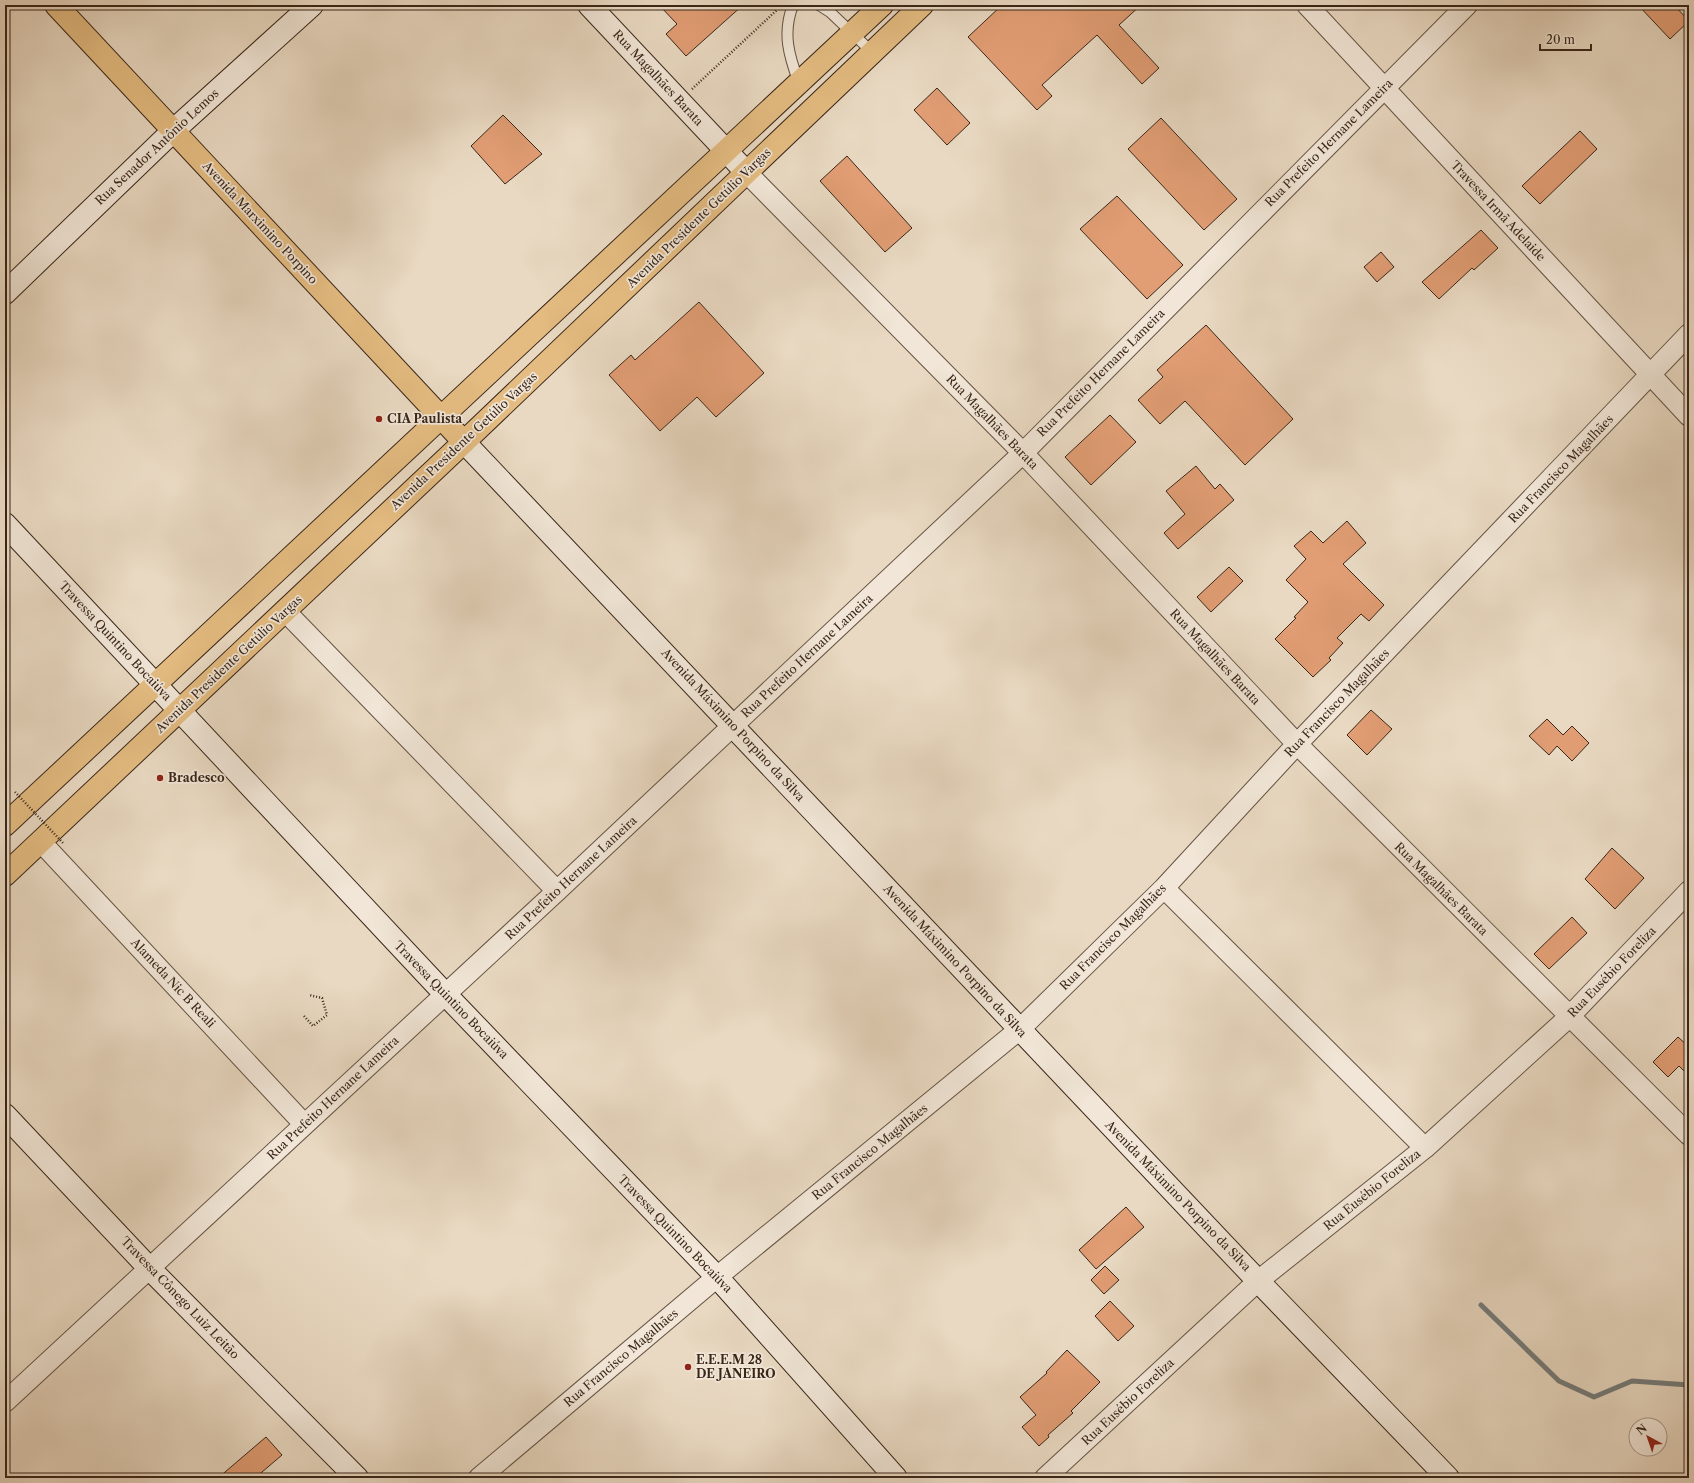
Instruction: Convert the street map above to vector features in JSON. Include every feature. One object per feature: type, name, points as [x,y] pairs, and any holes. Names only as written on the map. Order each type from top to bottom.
[{"type":"main road","name":"Avenida Marximino Porpino","points":[[56,5],[464,442]]},
{"type":"main road","points":[[5,825],[882,5]]},
{"type":"main road","name":"Avenida Presidente Getúlio Vargas","points":[[5,875],[464,442],[747,173],[871,51],[922,5]]},
{"type":"street","name":"Rua Senador Antônio Lemos","points":[[5,292],[174,130],[312,5]]},
{"type":"street","name":"Rua Magalhães Barata","points":[[589,5],[747,173],[1023,453],[1297,744],[1689,1135]]},
{"type":"street","name":"Travessa Irmã Adelaide","points":[[1307,5],[1689,416]]},
{"type":"street","name":"Rua Prefeito Hernane Lameira","points":[[5,1402],[150,1269],[304,1124],[446,995],[1023,453],[1467,5]]},
{"type":"street","name":"Rua Francisco Magalhães","points":[[479,1478],[717,1277],[1020,1029],[1164,888],[1297,744],[1689,334]]},
{"type":"street","name":"Avenida Máximino Porpino da Silva","points":[[464,442],[734,725],[1258,1281],[1448,1478]]},
{"type":"street","name":"Travessa Quintino Bocaiúva","points":[[5,524],[446,995],[717,1277],[896,1478]]},
{"type":"street","points":[[285,611],[557,891]]},
{"type":"street","name":"Alameda Nic B Reali","points":[[41,842],[304,1124]]},
{"type":"street","points":[[1164,888],[1425,1148]]},
{"type":"street","name":"Rua Eusébio Foreliza","points":[[1045,1478],[1258,1281],[1425,1148],[1569,1017],[1689,891]]},
{"type":"street","name":"Travessa Cônego Luiz Leitão","points":[[5,1115],[150,1269],[357,1478]]},
{"type":"lane","points":[[793,5],[788,17],[787,38],[789,57],[799,83]]},
{"type":"lane","points":[[819,5],[830,12],[853,32],[871,51]]},
{"type":"path","points":[[679,101],[779,8],[779,5]]},
{"type":"path","points":[[15,792],[63,843]]},
{"type":"path","points":[[304,1016],[313,1026],[328,1015],[322,998],[309,995]]},
{"type":"building","points":[[659,5],[743,5],[686,56],[666,34],[677,24]]},
{"type":"building","points":[[1002,5],[1141,5],[1119,25],[1159,68],[1142,84],[1097,35],[1042,85],[1052,96],[1037,110],[968,37]]},
{"type":"building","points":[[1638,5],[1674,5],[1689,21],[1670,39]]},
{"type":"building","points":[[937,88],[970,123],[947,145],[914,110]]},
{"type":"building","points":[[503,115],[542,154],[505,184],[471,146]]},
{"type":"building","points":[[1161,118],[1237,199],[1204,230],[1128,149]]},
{"type":"building","points":[[1580,131],[1597,149],[1540,204],[1522,186]]},
{"type":"building","points":[[847,156],[912,228],[885,252],[820,181]]},
{"type":"building","points":[[1117,196],[1183,265],[1147,299],[1080,229]]},
{"type":"building","points":[[1481,230],[1498,248],[1474,270],[1472,268],[1439,299],[1422,282]]},
{"type":"building","points":[[1381,252],[1394,267],[1377,282],[1364,267]]},
{"type":"building","points":[[699,302],[764,373],[716,417],[697,397],[660,431],[609,375],[631,355],[635,360]]},
{"type":"building","points":[[1206,325],[1293,419],[1245,465],[1185,401],[1160,424],[1138,400],[1163,377],[1157,370]]},
{"type":"building","points":[[1110,415],[1136,442],[1091,485],[1065,457]]},
{"type":"building","points":[[1196,466],[1215,489],[1220,484],[1234,500],[1178,549],[1164,533],[1185,514],[1166,491]]},
{"type":"building","points":[[1347,521],[1366,543],[1343,564],[1384,605],[1369,621],[1361,614],[1337,638],[1343,643],[1329,658],[1331,660],[1313,677],[1275,639],[1296,618],[1294,617],[1308,602],[1286,580],[1306,559],[1294,546],[1311,531],[1323,543]]},
{"type":"building","points":[[1229,567],[1243,581],[1211,612],[1197,597]]},
{"type":"building","points":[[1371,710],[1392,729],[1367,755],[1347,735]]},
{"type":"building","points":[[1547,719],[1563,735],[1572,726],[1589,743],[1572,761],[1557,746],[1549,755],[1529,736]]},
{"type":"building","points":[[1612,848],[1644,878],[1615,909],[1585,879]]},
{"type":"building","points":[[1572,917],[1587,933],[1549,969],[1534,954]]},
{"type":"building","points":[[1678,1037],[1689,1047],[1689,1076],[1679,1066],[1668,1077],[1653,1062]]},
{"type":"building","points":[[1126,1207],[1144,1227],[1096,1269],[1079,1250]]},
{"type":"building","points":[[1105,1266],[1119,1280],[1104,1294],[1091,1280]]},
{"type":"building","points":[[1110,1301],[1134,1326],[1118,1341],[1095,1316]]},
{"type":"building","points":[[1067,1350],[1100,1382],[1071,1411],[1073,1413],[1048,1435],[1049,1437],[1039,1446],[1022,1427],[1036,1415],[1020,1397],[1047,1373],[1046,1372]]},
{"type":"building","points":[[266,1437],[282,1455],[255,1478],[218,1478]]},
{"type":"waterway","points":[[1481,1305],[1559,1381],[1594,1397],[1632,1381],[1689,1385]]},
{"type":"place","name":"CIA Paulista","points":[[379,419]]},
{"type":"place","name":"Bradesco","points":[[160,778]]},
{"type":"place","name":"E.E.E.M 28 DE JANEIRO","points":[[688,1367]]}]
